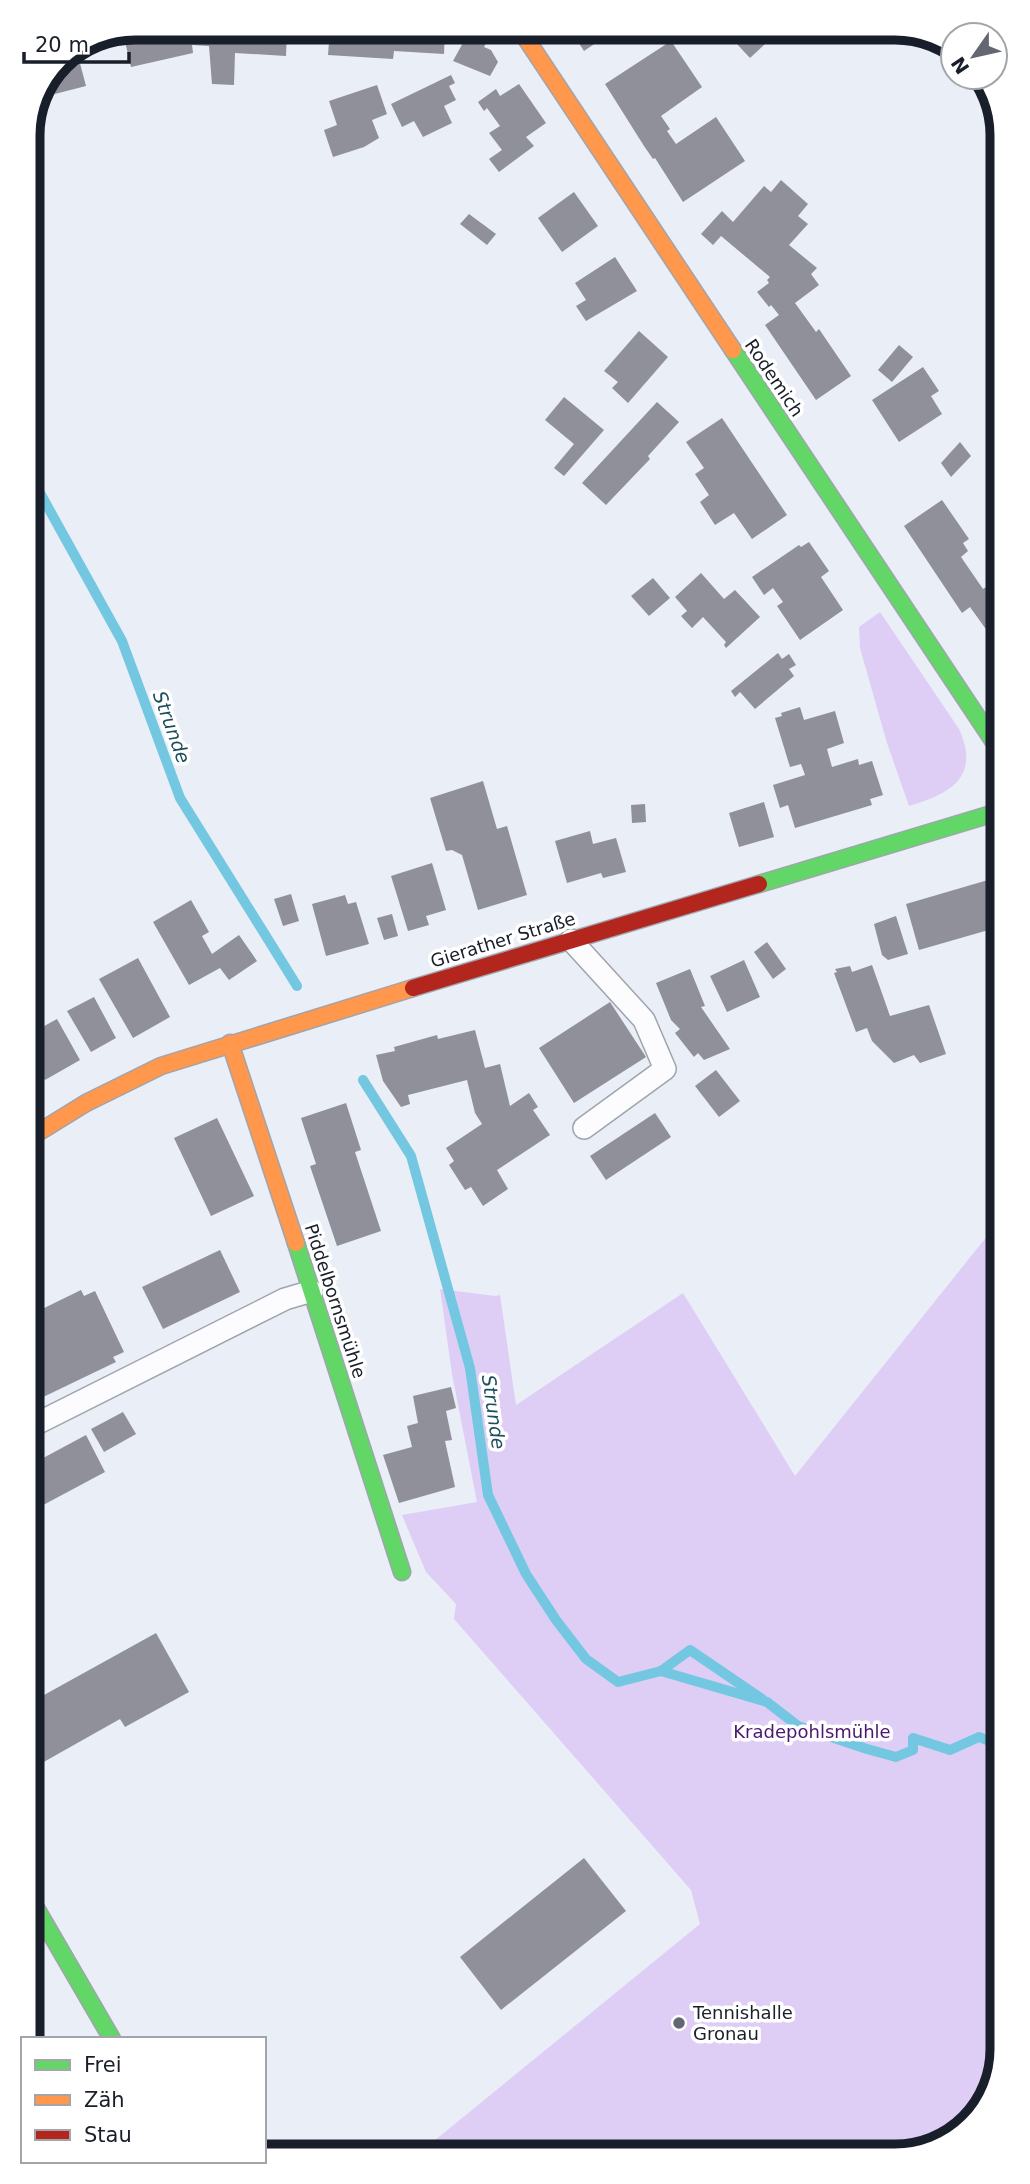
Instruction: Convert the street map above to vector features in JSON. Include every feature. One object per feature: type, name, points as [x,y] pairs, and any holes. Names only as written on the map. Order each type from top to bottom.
[{"type":"street","name":"Rodemich","points":[[527,40],[990,736]]},
{"type":"street","name":"Gierather Straße","points":[[40,1131],[86,1103],[161,1066],[990,814]]},
{"type":"street","name":"Piddelbornsmühle","points":[[230,1043],[402,1572]]},
{"type":"street","points":[[40,1915],[111,2037]]},
{"type":"lane","points":[[570,940],[644,1020],[665,1069],[584,1128]]},
{"type":"lane","points":[[40,1422],[285,1299],[312,1291]]},
{"type":"green space","points":[[880,612],[959,729],[965,746],[964,771],[958,781],[937,796],[909,806],[887,743],[860,648],[859,627]]},
{"type":"green space","name":"Kradepohlsmühle","points":[[990,1232],[990,2049],[987,2073],[974,2102],[953,2124],[931,2137],[895,2144],[430,2144],[700,1924],[691,1890],[454,1619],[456,1604],[426,1572],[402,1515],[477,1502],[452,1374],[440,1289],[500,1295],[516,1405],[683,1293],[795,1476]]},
{"type":"building","points":[[287,40],[286,56],[235,53],[234,85],[212,84],[209,46],[192,45],[193,53],[131,67],[125,41]]},
{"type":"building","points":[[329,40],[445,40],[444,54],[394,51],[393,59],[328,55]]},
{"type":"building","points":[[464,40],[488,40],[484,47],[491,50],[498,62],[490,76],[453,61]]},
{"type":"building","points":[[577,40],[600,40],[584,51]]},
{"type":"building","points":[[733,40],[769,40],[750,58]]},
{"type":"building","points":[[671,41],[702,87],[661,116],[670,129],[667,131],[676,144],[716,117],[745,161],[683,202],[605,84]]},
{"type":"building","points":[[79,60],[86,86],[49,95],[60,77]]},
{"type":"building","points":[[451,75],[455,83],[449,86],[456,100],[444,106],[452,123],[423,137],[414,121],[402,127],[391,104]]},
{"type":"building","points":[[519,84],[546,123],[526,137],[534,146],[499,172],[489,159],[502,150],[489,133],[500,126],[487,108],[484,111],[478,102],[496,89],[500,96]]},
{"type":"building","points":[[377,85],[387,114],[372,120],[379,138],[364,147],[333,157],[324,130],[337,125],[329,101]]},
{"type":"building","points":[[781,180],[808,204],[798,216],[808,224],[789,245],[817,268],[811,274],[819,285],[795,303],[816,332],[819,329],[851,376],[816,400],[765,325],[779,315],[757,292],[769,283],[767,280],[770,277],[721,236],[713,245],[701,234],[722,211],[733,222],[764,186],[771,192]]},
{"type":"building","points":[[574,192],[598,226],[562,252],[538,218]]},
{"type":"building","points":[[469,214],[496,234],[487,245],[460,224]]},
{"type":"building","points":[[615,257],[637,291],[586,321],[576,306],[586,300],[575,283]]},
{"type":"building","points":[[639,331],[668,357],[628,403],[612,388],[618,382],[604,371]]},
{"type":"building","points":[[899,345],[913,357],[892,382],[878,370]]},
{"type":"building","points":[[923,367],[939,391],[931,396],[942,414],[899,442],[872,400]]},
{"type":"building","points":[[564,397],[604,430],[564,476],[554,468],[574,444],[545,420]]},
{"type":"building","points":[[657,402],[679,422],[648,456],[650,459],[606,505],[582,483]]},
{"type":"building","points":[[722,418],[787,515],[752,539],[734,513],[715,525],[700,502],[709,495],[695,474],[704,468],[686,442]]},
{"type":"building","points":[[960,442],[971,456],[951,477],[941,463]]},
{"type":"building","points":[[942,500],[969,539],[963,543],[968,551],[961,557],[983,589],[990,584],[990,635],[970,607],[962,613],[904,526]]},
{"type":"building","points":[[809,542],[829,571],[821,577],[843,610],[800,640],[777,606],[783,602],[773,588],[764,595],[752,577],[799,545],[801,547]]},
{"type":"building","points":[[701,573],[724,599],[735,590],[760,617],[726,648],[726,642],[703,617],[692,628],[681,616],[687,611],[675,597]]},
{"type":"building","points":[[653,578],[670,598],[649,616],[631,596]]},
{"type":"building","points":[[778,653],[782,659],[789,654],[796,665],[789,669],[794,676],[755,709],[740,692],[735,697],[731,691]]},
{"type":"building","points":[[800,707],[804,720],[835,711],[844,743],[827,749],[832,767],[858,759],[859,765],[872,761],[883,795],[870,799],[872,805],[795,828],[788,805],[780,808],[773,785],[805,775],[801,764],[790,767],[775,718],[782,716],[781,713]]},
{"type":"building","points":[[483,781],[497,829],[507,826],[527,895],[478,910],[462,855],[452,850],[446,851],[430,798]]},
{"type":"building","points":[[764,802],[774,837],[739,847],[729,813]]},
{"type":"building","points":[[645,804],[646,822],[632,823],[631,805]]},
{"type":"building","points":[[590,831],[593,844],[616,838],[626,872],[603,878],[601,873],[567,883],[555,841]]},
{"type":"building","points":[[432,863],[446,910],[426,916],[429,925],[408,931],[391,876]]},
{"type":"building","points":[[988,880],[990,930],[919,950],[906,904]]},
{"type":"building","points":[[291,894],[299,921],[283,926],[274,899]]},
{"type":"building","points":[[345,895],[348,904],[356,902],[369,944],[326,956],[312,904]]},
{"type":"building","points":[[191,900],[209,932],[202,936],[212,954],[239,935],[257,961],[229,980],[220,968],[189,985],[153,922]]},
{"type":"building","points":[[392,914],[398,936],[384,940],[377,918]]},
{"type":"building","points":[[896,916],[908,954],[888,960],[882,955],[874,924]]},
{"type":"building","points":[[767,942],[786,969],[773,979],[754,952]]},
{"type":"building","points":[[138,958],[170,1017],[133,1038],[99,979]]},
{"type":"building","points":[[744,960],[760,997],[727,1012],[710,976]]},
{"type":"building","points":[[872,965],[890,1016],[929,1005],[946,1054],[920,1063],[914,1055],[894,1063],[872,1041],[867,1028],[856,1032],[834,973],[837,972],[835,969],[850,966],[852,972]]},
{"type":"building","points":[[690,969],[705,1006],[701,1007],[730,1049],[704,1060],[698,1053],[694,1057],[675,1033],[680,1029],[671,1020],[656,983]]},
{"type":"building","points":[[94,997],[116,1038],[91,1052],[67,1011]]},
{"type":"building","points":[[610,1002],[646,1057],[574,1103],[539,1048]]},
{"type":"building","points":[[57,1019],[80,1060],[45,1080],[42,1075],[40,1076],[40,1028]]},
{"type":"building","points":[[475,1030],[485,1068],[500,1064],[510,1106],[529,1093],[538,1107],[533,1110],[550,1135],[497,1170],[508,1189],[483,1206],[471,1187],[465,1190],[449,1165],[454,1161],[446,1148],[482,1124],[475,1113],[467,1080],[408,1095],[410,1104],[401,1107],[383,1081],[376,1055],[395,1051],[394,1047],[437,1035],[438,1039]]},
{"type":"building","points":[[716,1070],[740,1101],[719,1117],[695,1086]]},
{"type":"building","points":[[346,1103],[361,1150],[355,1152],[381,1231],[337,1246],[310,1166],[316,1164],[301,1118]]},
{"type":"building","points":[[655,1113],[671,1137],[606,1180],[590,1156]]},
{"type":"building","points":[[217,1118],[254,1196],[211,1216],[174,1138]]},
{"type":"building","points":[[220,1250],[240,1292],[163,1329],[142,1287]]},
{"type":"building","points":[[81,1290],[84,1296],[95,1291],[124,1352],[113,1357],[116,1362],[40,1399],[40,1310]]},
{"type":"building","points":[[451,1387],[456,1408],[446,1411],[452,1440],[445,1441],[455,1487],[399,1503],[383,1455],[412,1447],[407,1426],[418,1423],[413,1396]]},
{"type":"building","points":[[123,1412],[136,1434],[104,1452],[91,1429]]},
{"type":"building","points":[[86,1435],[105,1472],[40,1507],[40,1460]]},
{"type":"building","points":[[156,1633],[189,1692],[125,1727],[120,1719],[40,1764],[40,1697]]},
{"type":"building","points":[[584,1858],[626,1911],[501,2010],[460,1957]]},
{"type":"waterway","name":"Strunde","points":[[40,493],[122,641],[180,798],[297,986]]},
{"type":"waterway","name":"Strunde","points":[[363,1080],[411,1156],[470,1368],[488,1495],[526,1574],[586,1659],[618,1682],[661,1671],[767,1702],[798,1726],[896,1757],[913,1750],[913,1738],[950,1750],[979,1737],[990,1741]]},
{"type":"waterway","name":"Strunde","points":[[661,1671],[690,1650],[762,1699]]},
{"type":"traffic: fast","points":[[733,350],[990,736]]},
{"type":"traffic: fast","points":[[759,884],[990,814]]},
{"type":"traffic: fast","points":[[296,1243],[402,1572]]},
{"type":"traffic: fast","points":[[40,1915],[111,2037]]},
{"type":"traffic: slow","points":[[527,40],[733,350]]},
{"type":"traffic: slow","points":[[40,1131],[86,1103],[161,1066],[413,988]]},
{"type":"traffic: slow","points":[[230,1043],[296,1243]]},
{"type":"traffic: jam","points":[[413,988],[759,884]]},
{"type":"place","name":"Tennishalle Gronau","points":[[679,2023]]}]
